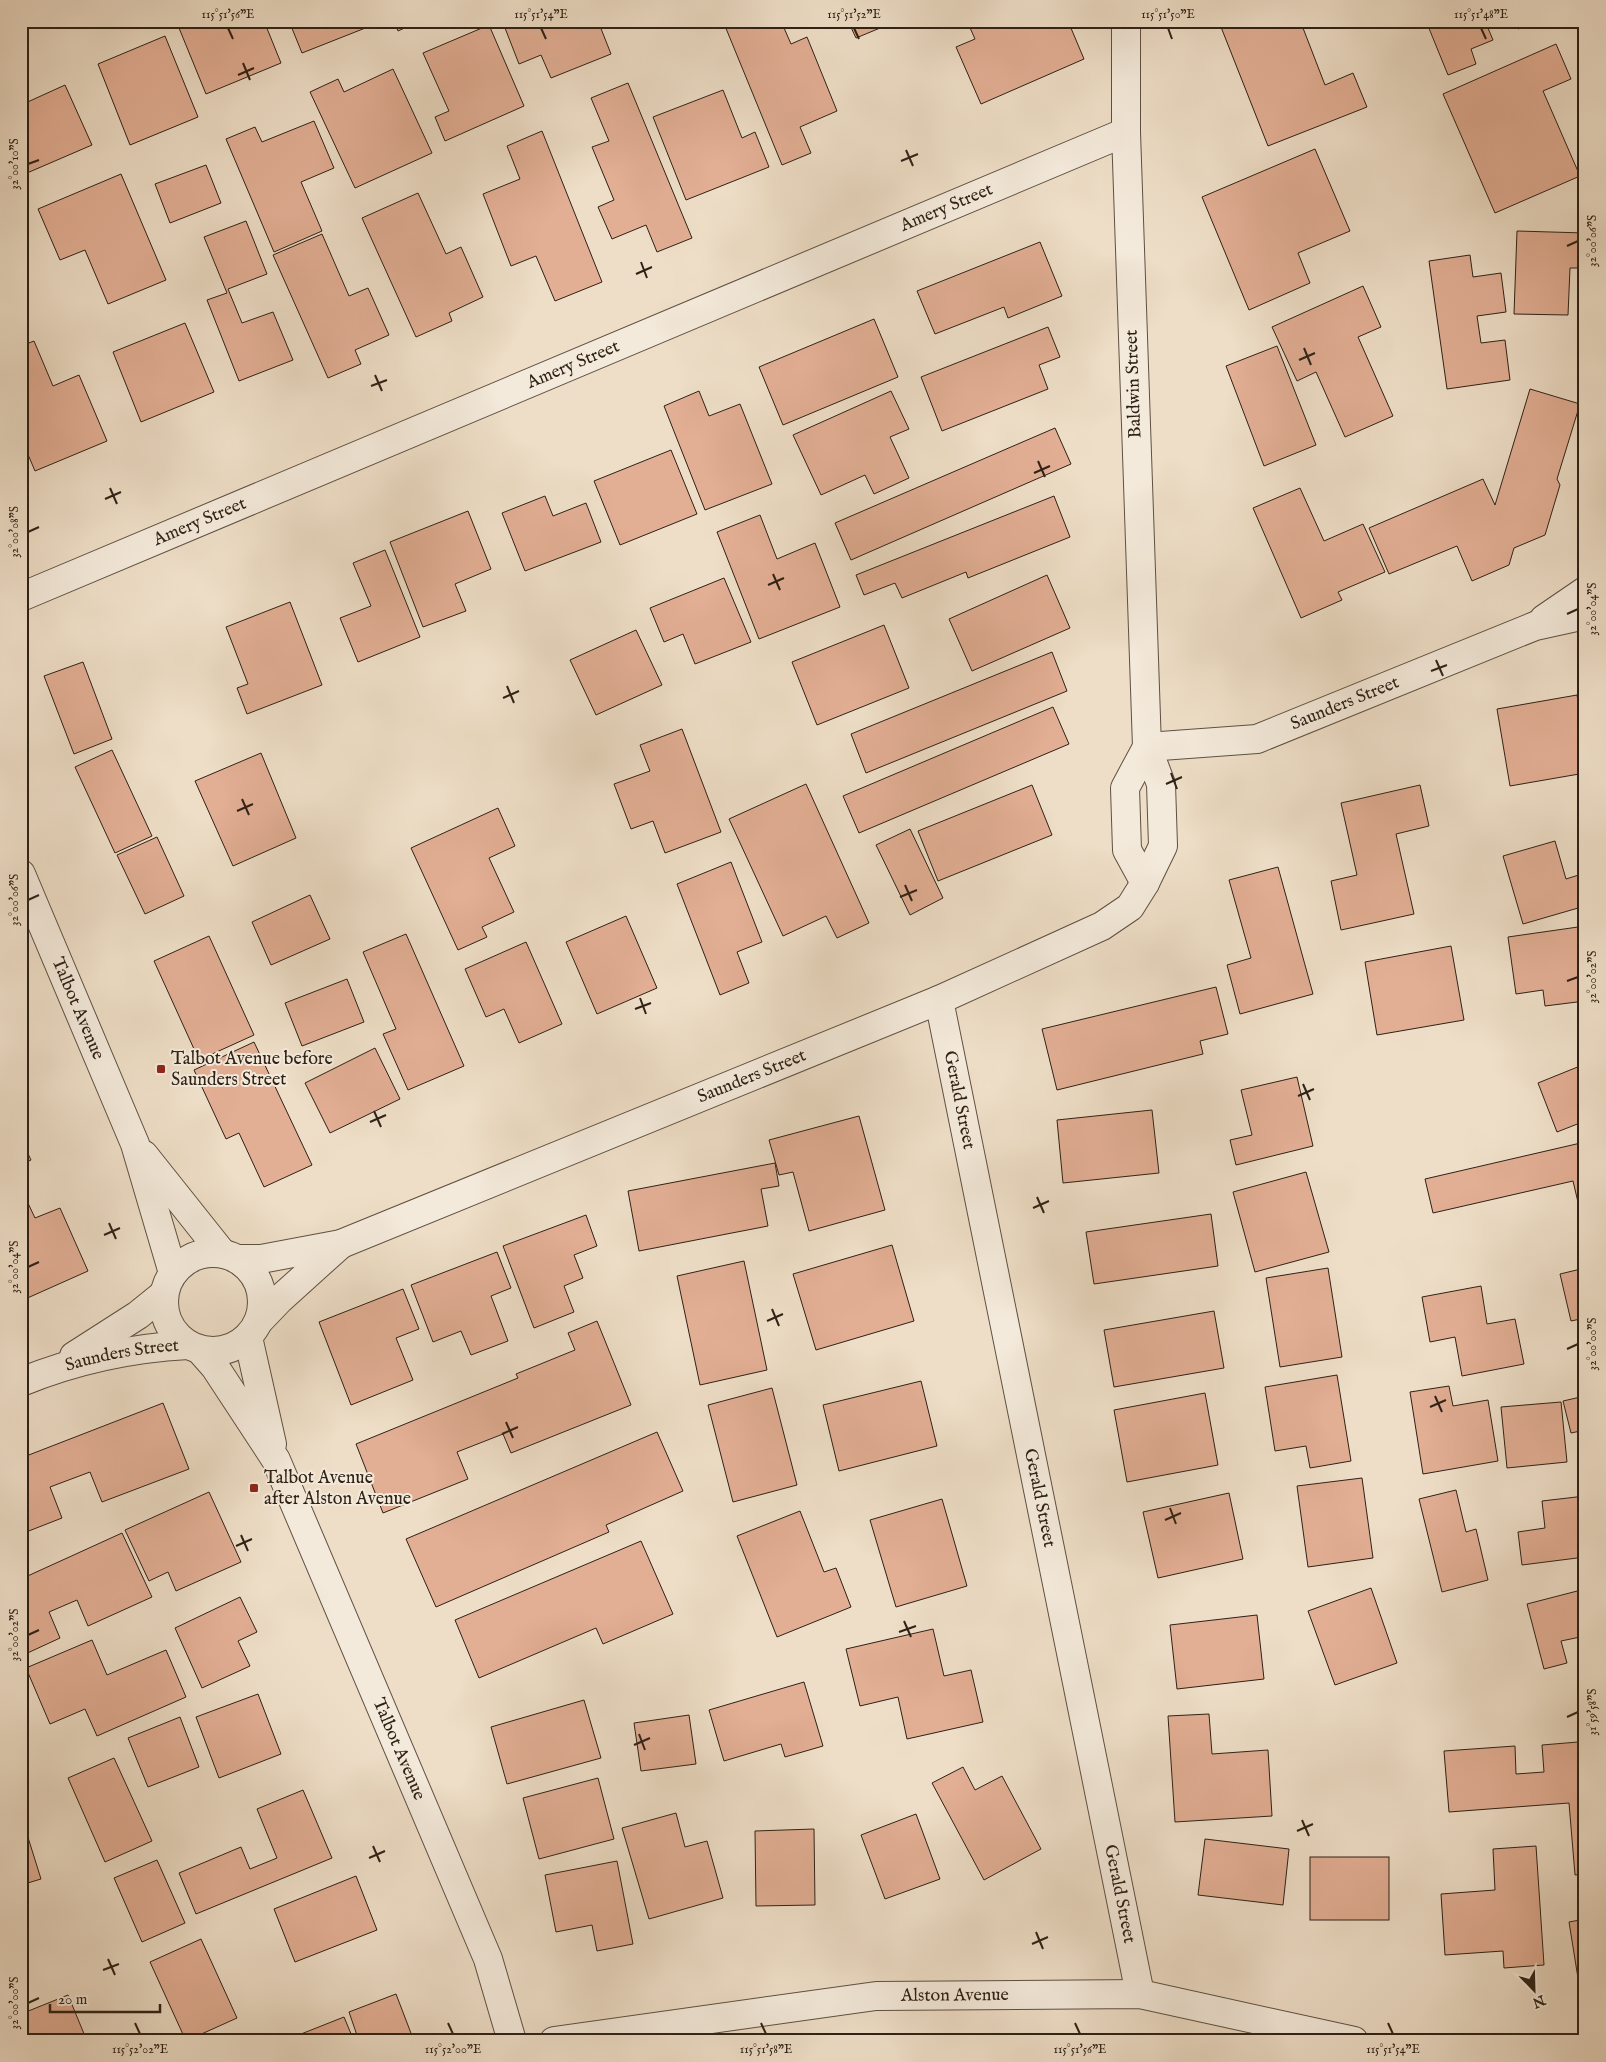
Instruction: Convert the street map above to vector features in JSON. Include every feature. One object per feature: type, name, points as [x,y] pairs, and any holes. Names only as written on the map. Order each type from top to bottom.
[{"type":"street","name":"Baldwin Street","points":[[1126,21],[1126,132],[1147,747]]},
{"type":"street","name":"Amery Street","points":[[21,597],[1126,132]]},
{"type":"street","name":"Saunders Street","points":[[1535,626],[1585,590]]},
{"type":"street","name":"Saunders Street","points":[[230,1256],[261,1259],[341,1244],[939,1000],[1102,926],[1130,907],[1145,883],[1163,846],[1161,784],[1147,747],[1257,740],[1535,626],[1585,615]]},
{"type":"street","points":[[1145,883],[1127,850],[1125,788],[1147,747]]},
{"type":"street","name":"Talbot Avenue","points":[[21,874],[135,1144],[168,1283]]},
{"type":"street","name":"Gerald Street","points":[[939,1000],[1140,1994]]},
{"type":"street","name":"Talbot Avenue","points":[[135,1144],[230,1256]]},
{"type":"street","name":"Saunders Street","points":[[253,1330],[280,1299],[341,1244]]},
{"type":"street","points":[[205,1253],[230,1256],[250,1268],[262,1294],[262,1309],[253,1330],[238,1345],[213,1351],[194,1347],[171,1328],[165,1317],[168,1283],[181,1264],[192,1257],[205,1253]]},
{"type":"street","name":"Saunders Street","points":[[56,1368],[138,1315],[168,1283]]},
{"type":"street","name":"Talbot Avenue","points":[[253,1330],[276,1460]]},
{"type":"street","name":"Saunders Street","points":[[21,1382],[56,1368],[154,1347],[194,1347]]},
{"type":"street","name":"Talbot Avenue","points":[[194,1347],[215,1367],[276,1460],[488,1959],[512,2041]]},
{"type":"street","name":"Alston Avenue","points":[[554,2041],[876,1996],[1140,1994],[1354,2041]]},
{"type":"building","points":[[197,21],[264,21],[281,63],[206,94],[179,28]]},
{"type":"building","points":[[289,21],[378,21],[378,23],[302,53]]},
{"type":"building","points":[[394,21],[420,21],[398,31]]},
{"type":"building","points":[[522,21],[598,21],[611,54],[551,78],[541,55],[519,64],[505,28]]},
{"type":"building","points":[[736,21],[781,21],[791,44],[807,37],[837,111],[800,127],[811,153],[782,165],[725,26]]},
{"type":"building","points":[[848,21],[897,21],[856,38]]},
{"type":"building","points":[[967,21],[1068,21],[1084,59],[981,104],[956,47],[975,39]]},
{"type":"building","points":[[1312,21],[1313,24],[1303,28],[1325,85],[1353,73],[1367,107],[1268,146],[1219,22]]},
{"type":"building","points":[[1426,21],[1485,21],[1493,40],[1471,49],[1476,64],[1448,75]]},
{"type":"building","points":[[1515,21],[1538,21],[1518,29]]},
{"type":"building","points":[[489,25],[524,106],[445,141],[435,117],[449,111],[423,53]]},
{"type":"building","points":[[165,36],[198,117],[130,145],[98,64]]},
{"type":"building","points":[[1556,44],[1571,79],[1543,91],[1580,176],[1495,213],[1443,94]]},
{"type":"building","points":[[393,69],[432,153],[355,188],[310,92],[338,79],[344,92]]},
{"type":"building","points":[[628,83],[692,238],[657,252],[646,225],[612,239],[598,207],[614,200],[592,147],[609,141],[591,98]]},
{"type":"building","points":[[65,85],[92,145],[27,173],[21,161],[21,105]]},
{"type":"building","points":[[723,90],[742,138],[755,132],[769,167],[686,200],[653,117]]},
{"type":"building","points":[[314,121],[334,168],[301,182],[322,231],[274,252],[226,139],[255,127],[262,142]]},
{"type":"building","points":[[542,131],[602,282],[555,301],[536,256],[511,266],[483,194],[520,179],[507,146]]},
{"type":"building","points":[[1315,149],[1350,231],[1298,253],[1310,283],[1249,310],[1202,197]]},
{"type":"building","points":[[206,165],[221,203],[170,223],[155,184]]},
{"type":"building","points":[[121,174],[166,280],[108,304],[85,250],[60,260],[38,209]]},
{"type":"building","points":[[418,193],[446,254],[461,247],[483,297],[449,313],[452,321],[416,337],[362,218]]},
{"type":"building","points":[[246,221],[267,274],[228,289],[242,323],[273,312],[293,360],[239,381],[207,300],[227,293],[204,237]]},
{"type":"building","points":[[1517,231],[1585,233],[1585,268],[1570,268],[1568,315],[1514,314]]},
{"type":"building","points":[[322,234],[349,296],[368,288],[389,335],[355,350],[361,364],[328,378],[273,255]]},
{"type":"building","points":[[1040,242],[1062,296],[1008,318],[1004,307],[935,334],[917,291]]},
{"type":"building","points":[[1470,255],[1473,277],[1501,273],[1506,312],[1477,316],[1481,343],[1505,340],[1510,380],[1447,389],[1429,261]]},
{"type":"building","points":[[1363,286],[1381,327],[1358,337],[1393,416],[1345,437],[1316,372],[1297,381],[1272,327]]},
{"type":"building","points":[[874,319],[898,377],[783,425],[759,367]]},
{"type":"building","points":[[185,323],[214,392],[141,422],[113,352]]},
{"type":"building","points":[[1048,327],[1060,357],[1039,365],[1048,389],[942,431],[921,377]]},
{"type":"building","points":[[34,341],[53,386],[79,375],[107,441],[35,471],[21,438],[21,346]]},
{"type":"building","points":[[1277,346],[1316,445],[1264,466],[1226,366]]},
{"type":"building","points":[[1530,389],[1580,404],[1557,479],[1560,485],[1545,535],[1514,548],[1509,565],[1472,581],[1457,546],[1389,574],[1369,528],[1483,479],[1495,505]]},
{"type":"building","points":[[699,391],[709,416],[740,404],[772,484],[705,510],[664,406]]},
{"type":"building","points":[[891,391],[909,429],[890,437],[909,478],[874,494],[865,475],[821,495],[793,435]]},
{"type":"building","points":[[1055,428],[1071,464],[851,560],[835,523]]},
{"type":"building","points":[[671,450],[697,514],[620,545],[594,481]]},
{"type":"building","points":[[1300,488],[1324,541],[1363,524],[1385,572],[1338,592],[1342,600],[1301,618],[1253,508]]},
{"type":"building","points":[[545,496],[553,516],[586,503],[601,542],[525,571],[502,513]]},
{"type":"building","points":[[1054,496],[1070,537],[968,578],[966,572],[902,598],[895,583],[864,595],[856,575]]},
{"type":"building","points":[[468,511],[491,569],[455,584],[466,611],[423,627],[390,542]]},
{"type":"building","points":[[760,515],[777,559],[815,543],[840,607],[759,639],[717,532]]},
{"type":"building","points":[[385,550],[420,637],[358,662],[340,618],[371,606],[353,563]]},
{"type":"building","points":[[1047,575],[1070,628],[972,671],[949,619]]},
{"type":"building","points":[[724,578],[751,642],[695,664],[683,634],[664,642],[650,608]]},
{"type":"building","points":[[290,602],[322,685],[247,714],[237,688],[248,684],[226,627]]},
{"type":"building","points":[[884,625],[909,688],[817,725],[792,662]]},
{"type":"building","points":[[636,630],[662,685],[596,715],[570,660]]},
{"type":"building","points":[[1052,652],[1067,691],[866,773],[851,734]]},
{"type":"building","points":[[83,662],[112,739],[74,754],[44,676]]},
{"type":"building","points":[[1577,695],[1585,743],[1585,773],[1510,786],[1497,709]]},
{"type":"building","points":[[1053,707],[1069,744],[859,833],[843,796]]},
{"type":"building","points":[[682,729],[721,832],[665,853],[653,821],[631,829],[614,784],[650,771],[640,745]]},
{"type":"building","points":[[112,750],[152,836],[115,853],[75,767]]},
{"type":"building","points":[[261,753],[296,838],[233,866],[195,781]]},
{"type":"building","points":[[806,784],[869,923],[837,938],[826,916],[783,936],[729,819]]},
{"type":"building","points":[[1032,785],[1052,835],[938,881],[918,831]]},
{"type":"building","points":[[1420,785],[1429,826],[1396,834],[1414,914],[1341,930],[1331,881],[1357,875],[1341,803]]},
{"type":"building","points":[[498,808],[515,846],[489,858],[514,912],[482,927],[487,937],[458,950],[411,848]]},
{"type":"building","points":[[910,829],[943,898],[910,915],[876,845]]},
{"type":"building","points":[[157,837],[184,896],[145,914],[117,855]]},
{"type":"building","points":[[1555,841],[1566,879],[1585,873],[1585,906],[1523,924],[1503,856]]},
{"type":"building","points":[[731,862],[762,942],[737,952],[749,983],[720,995],[677,884]]},
{"type":"building","points":[[1278,867],[1313,994],[1240,1014],[1227,965],[1251,958],[1229,880]]},
{"type":"building","points":[[310,895],[330,939],[271,965],[252,922]]},
{"type":"building","points":[[626,916],[657,988],[597,1014],[566,942]]},
{"type":"building","points":[[1585,926],[1585,1001],[1545,1006],[1543,990],[1516,994],[1508,937]]},
{"type":"building","points":[[406,934],[464,1066],[408,1090],[383,1034],[396,1029],[363,952]]},
{"type":"building","points":[[209,936],[254,1035],[199,1060],[154,961]]},
{"type":"building","points":[[526,942],[562,1024],[519,1043],[504,1009],[486,1017],[465,969]]},
{"type":"building","points":[[1451,946],[1464,1020],[1377,1035],[1365,962]]},
{"type":"building","points":[[347,979],[364,1022],[302,1046],[285,1003]]},
{"type":"building","points":[[1216,987],[1228,1034],[1200,1041],[1203,1054],[1057,1090],[1042,1029]]},
{"type":"building","points":[[254,1042],[312,1165],[264,1187],[239,1133],[226,1139],[194,1070]]},
{"type":"building","points":[[375,1048],[400,1099],[330,1133],[305,1083]]},
{"type":"building","points":[[1585,1064],[1585,1121],[1557,1132],[1538,1083]]},
{"type":"building","points":[[1297,1077],[1313,1146],[1236,1165],[1230,1140],[1252,1135],[1241,1090]]},
{"type":"building","points":[[1152,1110],[1159,1173],[1063,1183],[1057,1120]]},
{"type":"building","points":[[859,1116],[885,1210],[809,1231],[793,1172],[779,1175],[769,1140]]},
{"type":"building","points":[[21,1139],[31,1160],[21,1165]]},
{"type":"building","points":[[1585,1142],[1585,1232],[1573,1181],[1433,1213],[1425,1179]]},
{"type":"building","points":[[775,1163],[779,1186],[761,1189],[768,1226],[639,1251],[628,1191]]},
{"type":"building","points":[[1306,1172],[1329,1252],[1255,1272],[1233,1192]]},
{"type":"building","points":[[27,1201],[35,1218],[60,1208],[88,1271],[23,1300],[21,1296],[21,1203]]},
{"type":"building","points":[[1211,1214],[1218,1266],[1094,1284],[1086,1232]]},
{"type":"building","points":[[586,1215],[597,1246],[574,1255],[583,1278],[564,1286],[574,1312],[534,1328],[503,1246]]},
{"type":"building","points":[[892,1245],[914,1321],[816,1350],[793,1274]]},
{"type":"building","points":[[497,1252],[511,1288],[491,1296],[508,1341],[471,1355],[461,1331],[433,1342],[411,1285]]},
{"type":"building","points":[[744,1261],[767,1370],[700,1385],[677,1276]]},
{"type":"building","points":[[1328,1268],[1342,1357],[1280,1367],[1266,1278]]},
{"type":"building","points":[[1585,1268],[1585,1318],[1571,1321],[1560,1274]]},
{"type":"building","points":[[1481,1286],[1487,1324],[1515,1319],[1524,1364],[1462,1376],[1455,1337],[1430,1342],[1422,1297]]},
{"type":"building","points":[[403,1289],[419,1329],[396,1338],[413,1380],[351,1405],[319,1322]]},
{"type":"building","points":[[1214,1311],[1224,1368],[1114,1387],[1104,1330]]},
{"type":"building","points":[[597,1321],[631,1405],[511,1453],[503,1434],[457,1452],[468,1479],[383,1513],[356,1444],[518,1378],[516,1374],[575,1350],[568,1333]]},
{"type":"building","points":[[1337,1375],[1351,1461],[1310,1468],[1306,1446],[1275,1451],[1265,1387]]},
{"type":"building","points":[[921,1381],[937,1446],[839,1471],[823,1405]]},
{"type":"building","points":[[1449,1386],[1453,1406],[1488,1400],[1498,1461],[1423,1474],[1410,1392]]},
{"type":"building","points":[[772,1388],[797,1485],[733,1502],[708,1405]]},
{"type":"building","points":[[1205,1393],[1218,1465],[1127,1482],[1114,1410]]},
{"type":"building","points":[[1585,1396],[1585,1430],[1571,1433],[1563,1401]]},
{"type":"building","points":[[1561,1402],[1567,1462],[1507,1468],[1501,1407]]},
{"type":"building","points":[[163,1403],[189,1469],[102,1502],[90,1472],[50,1487],[62,1518],[21,1534],[21,1458]]},
{"type":"building","points":[[657,1432],[683,1491],[606,1525],[609,1532],[436,1607],[406,1539]]},
{"type":"building","points":[[1362,1478],[1373,1558],[1308,1567],[1297,1486]]},
{"type":"building","points":[[1456,1490],[1466,1532],[1476,1529],[1488,1580],[1442,1592],[1419,1499]]},
{"type":"building","points":[[209,1492],[241,1562],[176,1591],[168,1572],[149,1581],[125,1530]]},
{"type":"building","points":[[1229,1493],[1243,1559],[1158,1578],[1143,1512]]},
{"type":"building","points":[[1585,1496],[1585,1557],[1522,1565],[1518,1532],[1545,1528],[1542,1501]]},
{"type":"building","points":[[942,1499],[967,1586],[896,1607],[870,1520]]},
{"type":"building","points":[[800,1511],[824,1572],[836,1568],[851,1607],[777,1637],[737,1536]]},
{"type":"building","points":[[122,1533],[152,1597],[88,1626],[77,1600],[49,1612],[60,1638],[21,1656],[21,1579]]},
{"type":"building","points":[[641,1541],[673,1614],[603,1644],[596,1628],[479,1678],[455,1620]]},
{"type":"building","points":[[1371,1588],[1397,1663],[1335,1685],[1308,1611]]},
{"type":"building","points":[[1585,1589],[1585,1636],[1561,1641],[1567,1663],[1544,1669],[1527,1604]]},
{"type":"building","points":[[240,1597],[257,1632],[238,1641],[250,1666],[202,1688],[175,1628]]},
{"type":"building","points":[[1257,1615],[1264,1679],[1177,1689],[1170,1625]]},
{"type":"building","points":[[933,1629],[944,1676],[971,1670],[983,1722],[907,1739],[898,1697],[860,1706],[846,1649]]},
{"type":"building","points":[[92,1640],[107,1675],[166,1650],[186,1697],[97,1736],[85,1709],[50,1724],[26,1668]]},
{"type":"building","points":[[804,1682],[823,1746],[785,1757],[781,1744],[724,1761],[709,1710]]},
{"type":"building","points":[[258,1694],[281,1754],[219,1778],[196,1717]]},
{"type":"building","points":[[584,1700],[601,1758],[507,1784],[491,1727]]},
{"type":"building","points":[[1209,1714],[1212,1754],[1268,1750],[1272,1816],[1175,1822],[1168,1716]]},
{"type":"building","points":[[689,1715],[696,1764],[641,1771],[634,1723]]},
{"type":"building","points":[[180,1717],[199,1767],[148,1787],[128,1738]]},
{"type":"building","points":[[1578,1742],[1580,1765],[1585,1765],[1585,1874],[1575,1875],[1569,1803],[1449,1812],[1444,1751],[1515,1746],[1516,1774],[1544,1772],[1542,1745]]},
{"type":"building","points":[[114,1758],[152,1841],[105,1862],[68,1778]]},
{"type":"building","points":[[963,1767],[975,1790],[1002,1776],[1041,1849],[984,1880],[932,1783]]},
{"type":"building","points":[[598,1778],[614,1839],[539,1859],[523,1798]]},
{"type":"building","points":[[303,1790],[332,1858],[196,1914],[179,1873],[241,1847],[250,1869],[277,1858],[257,1809]]},
{"type":"building","points":[[676,1813],[685,1847],[707,1841],[723,1898],[649,1919],[622,1828]]},
{"type":"building","points":[[916,1814],[940,1879],[885,1899],[861,1835]]},
{"type":"building","points":[[21,1815],[41,1879],[21,1885]]},
{"type":"building","points":[[814,1829],[815,1905],[756,1906],[755,1831]]},
{"type":"building","points":[[1205,1839],[1289,1849],[1283,1905],[1198,1895]]},
{"type":"building","points":[[1536,1846],[1544,1965],[1504,1968],[1503,1951],[1445,1955],[1441,1894],[1495,1890],[1493,1849]]},
{"type":"building","points":[[1310,1857],[1389,1857],[1389,1920],[1310,1920]]},
{"type":"building","points":[[157,1860],[185,1923],[142,1942],[114,1878]]},
{"type":"building","points":[[617,1861],[633,1944],[597,1951],[592,1925],[556,1932],[545,1875]]},
{"type":"building","points":[[356,1876],[377,1930],[295,1962],[274,1909]]},
{"type":"building","points":[[1585,1919],[1585,1996],[1581,1997],[1569,1922]]},
{"type":"building","points":[[201,1939],[237,2018],[186,2041],[150,1962]]},
{"type":"building","points":[[396,1994],[414,2041],[359,2041],[349,2012]]},
{"type":"building","points":[[68,1995],[87,2041],[21,2041],[21,2014]]},
{"type":"building","points":[[344,2017],[354,2041],[304,2041],[301,2034]]},
{"type":"place","name":"Talbot Avenue before Saunders Street","points":[[161,1069]]},
{"type":"place","name":"Talbot Avenue after Alston Avenue","points":[[254,1488]]}]
